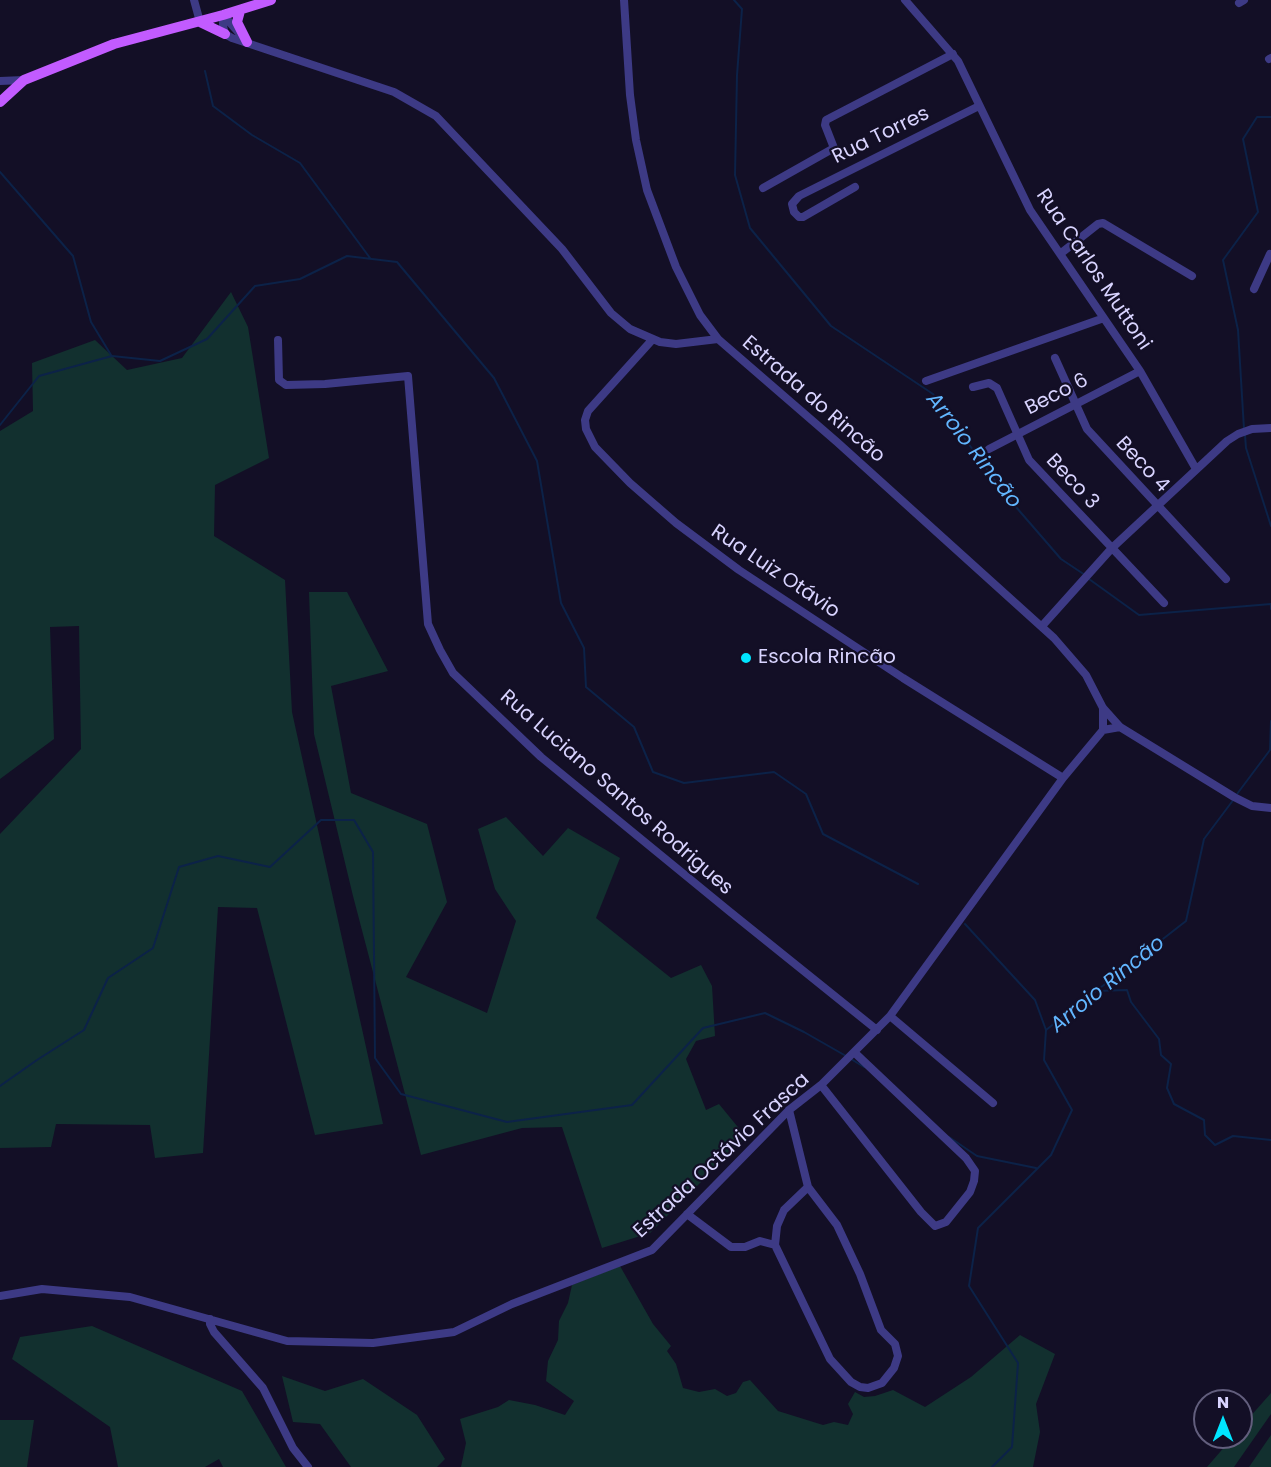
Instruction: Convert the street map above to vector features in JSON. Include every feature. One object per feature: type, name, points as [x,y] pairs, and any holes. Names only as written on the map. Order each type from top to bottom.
[{"type":"main road","points":[[0,102],[24,80],[114,44],[200,22],[271,0]]},
{"type":"main road","points":[[240,10],[237,22],[247,42]]},
{"type":"main road","points":[[200,22],[225,34]]},
{"type":"street","points":[[194,0],[200,22]]},
{"type":"street","points":[[624,0],[630,95],[636,140],[647,190],[676,267],[700,315],[718,339]]},
{"type":"street","name":"Rua Carlos Muttoni","points":[[905,0],[958,61],[1030,210],[1140,371],[1196,469]]},
{"type":"street","points":[[224,15],[225,34]]},
{"type":"street","points":[[224,15],[247,42]]},
{"type":"street","name":"Estrada do Rincão","points":[[225,34],[394,93],[436,116],[562,249],[611,312],[630,329],[652,340],[676,344],[718,339],[837,442],[1054,638],[1086,675],[1103,708],[1120,727],[1234,797],[1252,806],[1271,808]]},
{"type":"street","points":[[763,188],[834,148],[825,125],[826,120],[953,54]]},
{"type":"street","points":[[0,81],[24,80]]},
{"type":"street","name":"Rua Torres","points":[[855,187],[803,217],[799,217],[794,212],[792,204],[799,196],[979,106]]},
{"type":"street","points":[[1060,254],[1098,224],[1103,223],[1192,276]]},
{"type":"street","points":[[1254,289],[1270,254],[1259,252]]},
{"type":"street","points":[[926,381],[1104,318]]},
{"type":"street","name":"Rua Luciano Santos Rodrigues","points":[[278,340],[279,380],[286,385],[325,384],[408,376],[428,624],[453,673],[541,757],[878,1030]]},
{"type":"street","name":"Rua Luiz Otávio","points":[[652,340],[588,411],[585,420],[586,429],[594,447],[630,483],[676,523],[740,570],[903,678],[1063,778]]},
{"type":"street","name":"Beco 4","points":[[1055,358],[1087,429],[1226,579]]},
{"type":"street","name":"Beco 6","points":[[989,449],[1140,371]]},
{"type":"street","name":"Beco 3","points":[[973,387],[993,384],[1029,460],[1164,603]]},
{"type":"street","points":[[1041,626],[1112,548],[1227,441],[1252,429],[1271,428]]},
{"type":"street","points":[[1103,708],[1103,730],[1120,727]]},
{"type":"street","name":"Estrada Octávio Frasca","points":[[0,1296],[42,1289],[130,1297],[287,1341],[373,1343],[454,1332],[512,1304],[652,1250],[789,1110],[821,1085],[878,1030],[1063,778],[1103,730]]},
{"type":"street","points":[[890,1016],[993,1103]]},
{"type":"street","points":[[821,1085],[921,1212],[935,1226],[946,1222],[970,1192],[975,1171],[966,1158],[855,1053]]},
{"type":"street","points":[[789,1110],[808,1187],[837,1225],[860,1274],[881,1330],[895,1344],[898,1356],[894,1368],[882,1383],[868,1388],[851,1382],[830,1359],[775,1245],[777,1226],[784,1210],[808,1187]]},
{"type":"street","points":[[687,1214],[731,1247],[745,1247],[760,1241],[775,1245]]},
{"type":"street","points":[[210,1319],[214,1332],[262,1388],[285,1434],[308,1467]]},
{"type":"green space","points":[[231,292],[248,327],[269,458],[215,485],[214,536],[285,580],[292,712],[383,1124],[315,1135],[257,908],[218,907],[203,1153],[155,1158],[150,1125],[56,1124],[51,1147],[0,1148],[0,834],[81,749],[79,626],[50,627],[54,739],[0,779],[0,431],[33,411],[32,363],[95,340],[127,370],[182,358]]},
{"type":"green space","points":[[309,592],[347,592],[388,671],[331,686],[351,793],[427,824],[447,902],[406,977],[487,1013],[516,921],[495,889],[478,829],[506,817],[543,856],[568,828],[620,858],[596,918],[671,978],[701,965],[712,986],[715,1036],[696,1041],[686,1059],[706,1110],[719,1104],[746,1137],[650,1233],[602,1248],[562,1127],[522,1128],[421,1155],[353,896],[314,734]]},
{"type":"green space","points":[[620,1266],[653,1324],[671,1346],[667,1351],[676,1364],[683,1388],[699,1392],[715,1389],[727,1396],[736,1393],[743,1382],[750,1380],[778,1411],[823,1425],[834,1422],[848,1425],[853,1414],[848,1404],[855,1392],[864,1397],[893,1390],[925,1407],[971,1377],[1020,1335],[1055,1354],[1036,1404],[1040,1432],[1033,1467],[461,1467],[466,1443],[460,1419],[498,1407],[509,1400],[535,1405],[565,1415],[574,1401],[546,1381],[548,1361],[558,1340],[559,1321],[568,1303],[572,1285]]},
{"type":"green space","points":[[92,1326],[242,1391],[286,1467],[223,1467],[219,1459],[205,1467],[118,1467],[110,1427],[12,1359],[20,1337]]},
{"type":"green space","points":[[282,1376],[325,1391],[363,1379],[417,1415],[445,1459],[437,1467],[351,1467],[320,1424],[293,1422]]},
{"type":"green space","points":[[1271,1393],[1271,1414],[1253,1440],[1253,1413]]},
{"type":"green space","points":[[0,1420],[34,1420],[27,1467],[0,1467]]},
{"type":"green space","points":[[1271,1435],[1271,1467],[1249,1467]]},
{"type":"green space","points":[[1223,1449],[1247,1449],[1234,1467],[1207,1467]]},
{"type":"waterway","name":"Arroio Rincão","points":[[734,0],[742,9],[737,75],[735,175],[750,228],[831,326],[933,394],[1003,492],[1061,559],[1085,575]]},
{"type":"waterway","points":[[205,71],[213,106],[252,135],[300,163],[370,258]]},
{"type":"waterway","points":[[1244,429],[1238,330],[1223,260],[1258,212],[1243,139],[1257,117],[1271,117]]},
{"type":"waterway","points":[[0,172],[73,256],[91,322],[111,355]]},
{"type":"waterway","points":[[0,425],[39,376],[112,356],[160,361],[207,339],[255,286],[300,279],[347,256],[397,262],[494,378],[537,461],[561,603],[584,648],[586,687],[634,727],[653,772],[684,783],[774,772],[806,794],[823,834],[918,884]]},
{"type":"waterway","points":[[1245,435],[1246,448],[1271,526]]},
{"type":"waterway","name":"Arroio Rincão","points":[[1089,579],[1139,615],[1271,604],[1271,609]]},
{"type":"waterway","name":"Arroio Rincão","points":[[1237,794],[1270,750],[1271,721]]},
{"type":"waterway","name":"Arroio Rincão","points":[[992,1467],[1012,1447],[1018,1363],[969,1286],[978,1228],[1051,1155],[1072,1110],[1044,1060],[1046,1030],[1186,921],[1204,839],[1234,799]]},
{"type":"waterway","points":[[0,1086],[84,1030],[108,978],[153,948],[179,867],[218,856],[270,867],[321,820],[354,820],[373,852],[375,1058],[401,1094],[507,1122],[632,1105],[703,1028],[765,1013],[846,1056]]},
{"type":"waterway","points":[[965,924],[1035,1000],[1046,1030]]},
{"type":"waterway","points":[[1097,991],[1127,990],[1131,1002],[1159,1039],[1161,1055],[1171,1064],[1167,1088],[1174,1104],[1204,1120],[1205,1135],[1215,1145],[1233,1136],[1271,1140]]},
{"type":"waterway","points":[[851,1059],[864,1067]]},
{"type":"waterway","points":[[949,1137],[977,1156],[1036,1168]]},
{"type":"place","name":"Escola Rincão","points":[[746,658]]}]
